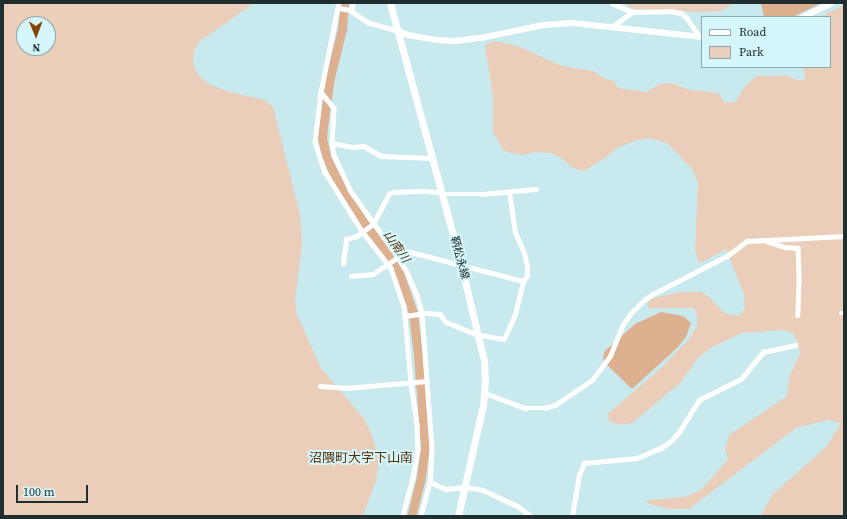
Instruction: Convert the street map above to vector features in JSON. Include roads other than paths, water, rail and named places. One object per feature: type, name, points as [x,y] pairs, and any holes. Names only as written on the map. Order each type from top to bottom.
[{"type":"main road","name":"鞆松永線","points":[[390,3],[461,265],[479,334],[484,361],[484,394],[458,516]]},
{"type":"street","points":[[351,10],[352,3]]},
{"type":"street","points":[[612,3],[632,12],[671,11],[681,13],[688,18],[701,37]]},
{"type":"street","points":[[805,16],[832,3]]},
{"type":"street","points":[[404,516],[414,478],[418,450],[407,316],[399,286],[388,263],[363,231],[325,172],[315,142],[322,93],[339,6],[351,10],[367,22],[408,35],[436,40],[455,41],[481,38],[558,23],[612,26],[701,37]]},
{"type":"street","points":[[612,26],[632,12]]},
{"type":"street","points":[[322,93],[334,108],[332,143],[334,155],[350,190],[372,225],[393,250],[396,258],[418,295],[432,449],[430,482],[422,516]]},
{"type":"street","points":[[332,143],[352,147],[364,146],[381,156],[432,158]]},
{"type":"street","points":[[343,264],[346,239],[372,225],[389,194],[393,192],[425,191],[482,194],[536,189]]},
{"type":"street","points":[[407,316],[420,314],[440,314],[446,322],[479,334],[504,340],[515,314],[522,281],[526,276],[527,266],[524,253],[515,233],[510,192]]},
{"type":"street","points":[[484,394],[525,408],[545,408],[555,405],[582,388],[603,368],[610,356],[622,326],[630,314],[644,300],[727,256],[747,241],[760,239],[844,236]]},
{"type":"street","points":[[760,239],[785,248],[798,248],[798,315]]},
{"type":"street","points":[[393,250],[395,248],[522,281]]},
{"type":"street","points":[[351,276],[373,274],[396,258]]},
{"type":"street","points":[[572,516],[582,465],[584,463],[637,458],[661,448],[672,440],[699,400],[742,378],[763,352],[795,345]]},
{"type":"street","points":[[320,386],[346,388],[426,381]]},
{"type":"street","points":[[430,482],[446,488],[465,486],[483,490],[518,507],[532,516]]},
{"type":"waterway","name":"山南川","points":[[344,3],[342,29],[330,77],[322,138],[326,156],[333,172],[363,222],[383,247],[399,273],[413,313],[418,355],[425,447],[420,481],[411,516]]},
{"type":"district","name":"沼隈町大字下山南","points":[[361,458]]}]
